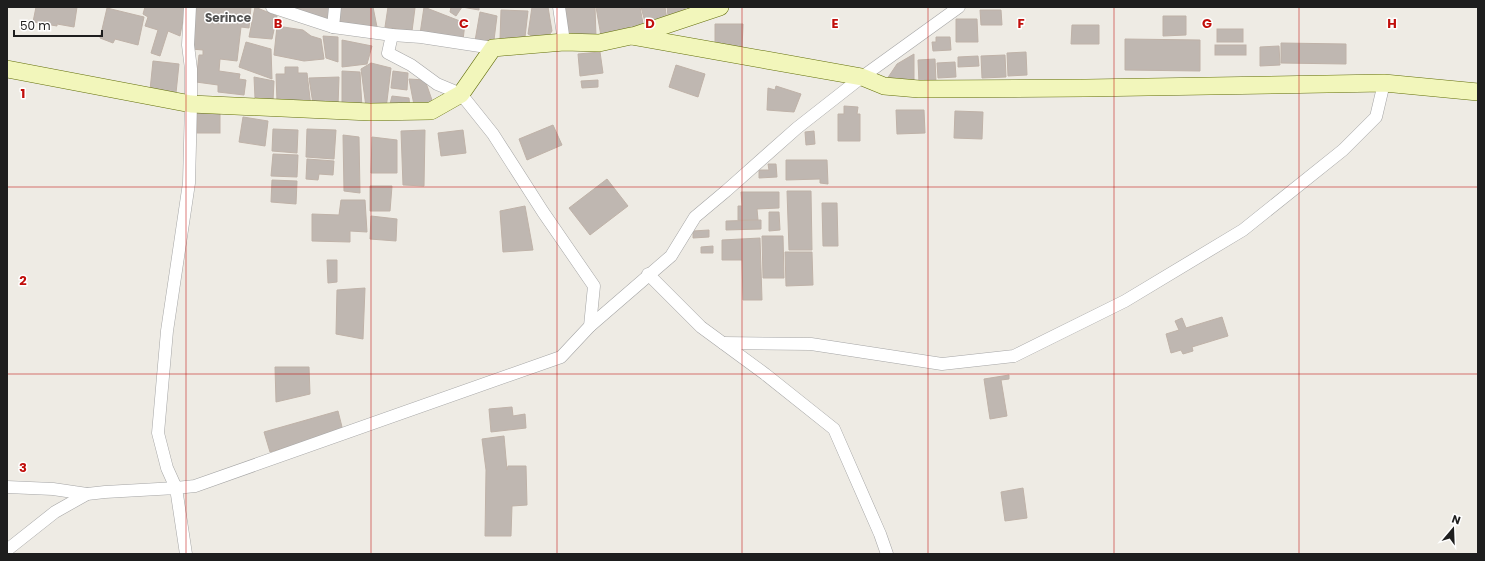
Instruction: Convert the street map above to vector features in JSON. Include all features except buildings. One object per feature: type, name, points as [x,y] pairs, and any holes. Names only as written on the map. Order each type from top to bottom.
[{"type":"street","points":[[186,554],[176,488],[167,468],[158,432],[167,331],[189,183],[191,69],[188,45],[190,7]]},
{"type":"street","points":[[272,7],[333,27],[392,35],[421,37],[493,48],[564,42],[599,43],[631,36],[720,7]]},
{"type":"street","points":[[333,27],[335,7]]},
{"type":"street","points":[[559,7],[564,42]]},
{"type":"street","points":[[7,487],[53,489],[87,494],[195,486],[561,357],[590,326],[648,274],[671,256],[695,216],[726,191],[797,128],[862,77],[959,7]]},
{"type":"street","points":[[392,35],[388,53],[411,65],[437,84],[461,94],[493,134],[594,286],[590,326]]},
{"type":"street","points":[[631,36],[862,77],[884,86],[919,89],[1094,88],[1384,83],[1478,92]]},
{"type":"street","points":[[7,69],[191,104],[370,112],[431,111],[461,94],[493,48]]},
{"type":"street","points":[[723,343],[811,344],[942,364],[1014,356],[1125,301],[1243,230],[1343,150],[1376,117],[1384,83]]},
{"type":"street","points":[[648,274],[701,327],[834,429],[880,534],[887,554]]},
{"type":"street","points":[[7,550],[55,512],[87,494]]},
{"type":"district","name":"Serince","points":[[228,18]]}]
